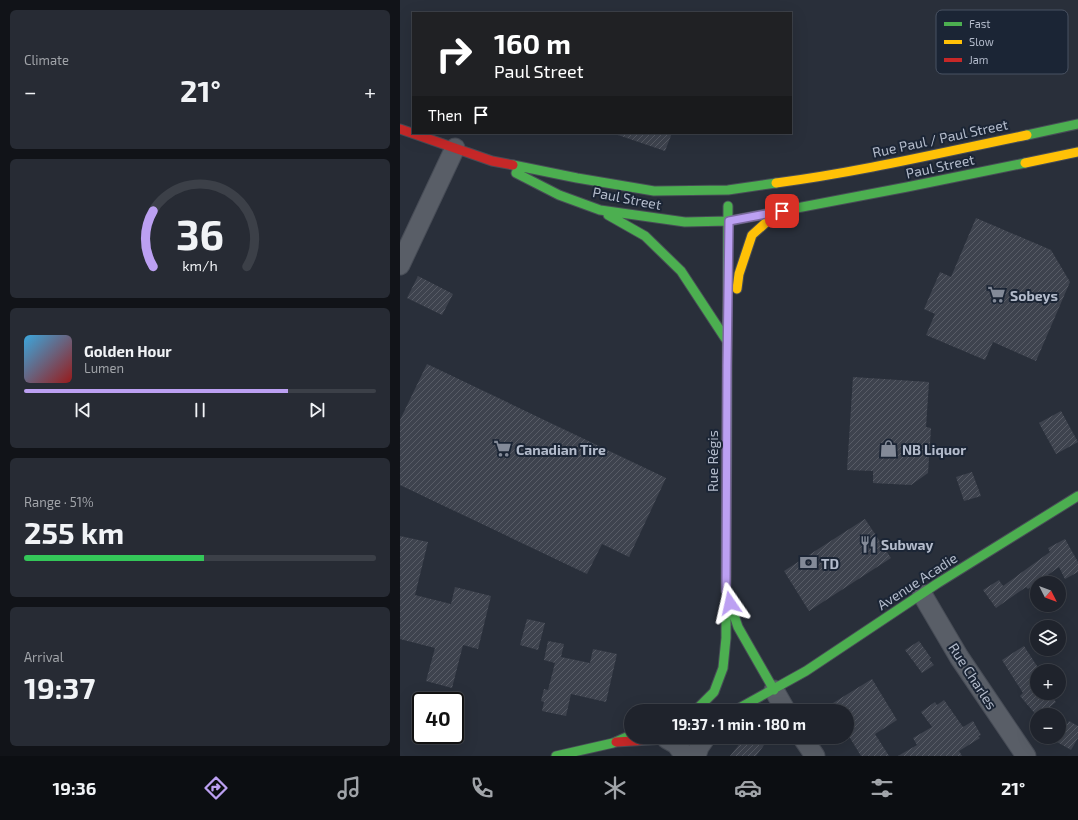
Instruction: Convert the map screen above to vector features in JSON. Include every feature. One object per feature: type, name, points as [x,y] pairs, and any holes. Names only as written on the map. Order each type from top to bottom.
[{"type":"main road","name":"Rue Paul / Paul Street","points":[[807,179],[927,156],[1078,124]]},
{"type":"main road","points":[[400,129],[412,133]]},
{"type":"main road","points":[[414,134],[492,161]]},
{"type":"main road","name":"Paul Street","points":[[492,161],[559,195],[600,210],[685,222],[729,221],[1078,152]]},
{"type":"main road","name":"Paul Street","points":[[492,161],[577,178],[654,191],[728,190],[807,179]]},
{"type":"main road","name":"Rue Régis","points":[[728,190],[726,591],[738,627],[774,690]]},
{"type":"main road","points":[[727,341],[739,274],[752,235],[770,219],[794,209]]},
{"type":"main road","points":[[600,210],[645,236],[681,271],[727,341]]},
{"type":"main road","name":"Avenue Acadie","points":[[747,704],[806,671],[938,583],[1078,497]]},
{"type":"main road","points":[[700,704],[714,692],[723,668],[726,638],[726,591]]},
{"type":"main road","points":[[748,692],[774,690]]},
{"type":"main road","points":[[707,704],[717,700]]},
{"type":"main road","points":[[556,756],[613,742],[624,738]]},
{"type":"main road","points":[[613,742],[624,741]]},
{"type":"street","points":[[400,265],[455,148]]},
{"type":"street","name":"Rue Charles","points":[[922,594],[959,657],[1026,756]]},
{"type":"street","points":[[774,690],[782,704]]},
{"type":"street","points":[[676,744],[685,756]]},
{"type":"street","points":[[696,756],[702,744]]},
{"type":"street","points":[[807,744],[815,756]]},
{"type":"building","points":[[618,134],[672,134],[665,151]]},
{"type":"building","name":"Sobeys","points":[[976,218],[1051,250],[1070,282],[1036,361],[993,342],[985,360],[926,335],[935,314],[924,309],[940,272],[951,277]]},
{"type":"building","points":[[418,276],[453,294],[442,315],[407,298]]},
{"type":"building","name":"Canadian Tire","points":[[427,364],[666,478],[629,557],[602,544],[587,574],[400,485],[400,420]]},
{"type":"building","name":"NB Liquor","points":[[853,377],[929,382],[926,427],[931,428],[928,473],[911,485],[873,483],[873,471],[847,470]]},
{"type":"building","points":[[1061,411],[1078,442],[1056,454],[1039,423]]},
{"type":"building","points":[[972,472],[981,496],[964,501],[956,477]]},
{"type":"building","points":[[865,519],[891,558],[809,611],[784,571]]},
{"type":"building","points":[[400,536],[428,542],[415,595],[451,604],[455,587],[491,596],[478,649],[463,645],[452,688],[426,681],[435,648],[400,639]]},
{"type":"building","points":[[1065,539],[1078,562],[1078,572],[1066,578],[1066,576],[1064,576],[1059,567],[1046,576],[1030,576],[1030,588],[1028,589],[1026,587],[996,608],[983,590],[999,580],[1003,586],[1050,552],[1048,548]]},
{"type":"building","points":[[527,619],[545,623],[538,650],[520,645]]},
{"type":"building","points":[[548,641],[564,644],[561,657],[590,663],[593,649],[617,654],[606,702],[571,694],[566,716],[542,711],[544,702],[541,701],[544,689],[548,690],[555,663],[544,660]]},
{"type":"building","points":[[919,641],[934,665],[922,673],[905,650]]},
{"type":"building","points":[[1024,646],[1036,664],[1030,664],[1030,700],[1054,700],[1056,702],[1049,708],[1030,708],[1020,696],[1023,693],[1002,660]]},
{"type":"building","points":[[872,679],[897,720],[875,734],[889,756],[861,756],[854,744],[854,704],[831,704]]},
{"type":"building","points":[[944,700],[963,727],[973,721],[981,735],[978,736],[980,738],[959,751],[962,756],[898,756],[917,745],[913,738],[932,727],[921,712],[935,702],[937,705]]},
{"type":"building","points":[[1069,721],[1078,726],[1078,738],[1071,750],[1060,744],[1066,744],[1066,726]]},
{"type":"building","points":[[739,744],[765,744],[756,756],[730,756]]},
{"type":"traffic: fast","points":[[1027,135],[1078,124]]},
{"type":"traffic: fast","points":[[516,173],[559,195],[600,210],[685,222],[729,221],[1025,163]]},
{"type":"traffic: fast","points":[[513,165],[654,191],[728,190],[776,183]]},
{"type":"traffic: fast","points":[[728,206],[726,591],[738,627],[774,690]]},
{"type":"traffic: fast","points":[[608,215],[645,236],[681,271],[727,341]]},
{"type":"traffic: fast","points":[[747,704],[806,671],[938,583],[1078,496]]},
{"type":"traffic: fast","points":[[702,704],[714,692],[723,668],[726,638],[726,608]]},
{"type":"traffic: fast","points":[[556,756],[613,743],[624,738]]},
{"type":"traffic: slow","points":[[776,183],[933,155],[1027,135]]},
{"type":"traffic: slow","points":[[1025,163],[1078,152]]},
{"type":"traffic: slow","points":[[737,289],[739,274],[752,235],[770,219],[778,215]]},
{"type":"traffic: jam","points":[[400,129],[412,133]]},
{"type":"traffic: jam","points":[[414,134],[492,161],[513,165]]},
{"type":"traffic: jam","points":[[616,742],[624,742]]},
{"type":"place","name":"Sobeys","points":[[997,295]]},
{"type":"place","name":"Canadian Tire","points":[[503,449]]},
{"type":"place","name":"NB Liquor","points":[[889,449]]},
{"type":"place","name":"Subway","points":[[868,544]]},
{"type":"place","name":"TD","points":[[808,563]]},
{"type":"route","points":[[730,603],[726,591],[729,221],[782,211]]}]
